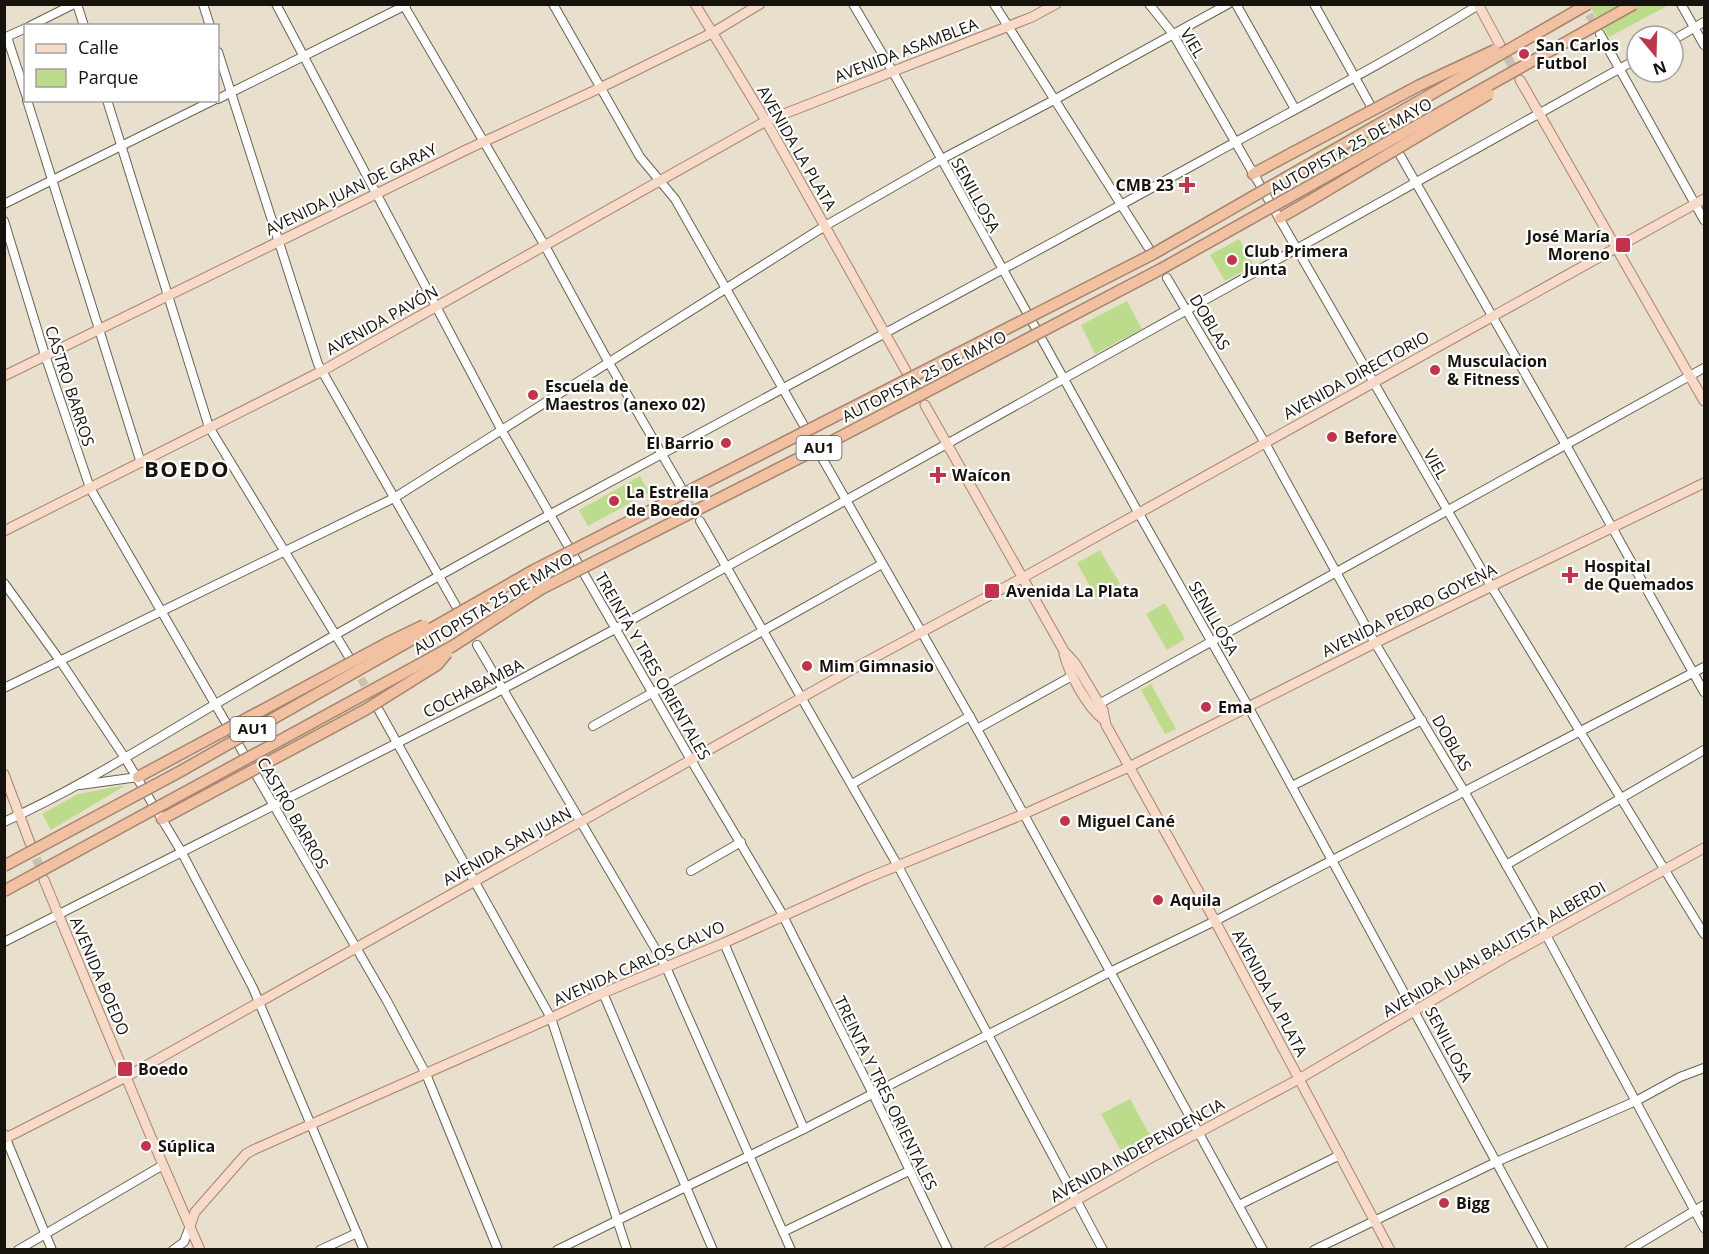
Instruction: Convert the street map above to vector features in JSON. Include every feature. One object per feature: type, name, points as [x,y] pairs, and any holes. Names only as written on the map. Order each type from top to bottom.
[{"type":"highway","name":"AUTOPISTA 25 DE MAYO","points":[[4,866],[181,771],[500,589],[1153,254],[1588,4]]},
{"type":"highway","name":"AUTOPISTA 25 DE MAYO","points":[[4,891],[453,646],[541,589],[817,449],[1151,274],[1634,4]]},
{"type":"highway","points":[[1253,174],[1420,84],[1568,15]]},
{"type":"highway","points":[[1280,218],[1611,18]]},
{"type":"highway","points":[[138,777],[389,642],[500,589]]},
{"type":"highway","points":[[162,819],[365,710],[437,665],[453,646]]},
{"type":"main road","name":"AVENIDA LA PLATA","points":[[695,4],[766,121],[906,371]]},
{"type":"main road","name":"AVENIDA JUAN DE GARAY","points":[[4,376],[375,194],[712,33],[760,4]]},
{"type":"main road","name":"AVENIDA ASAMBLEA","points":[[766,121],[1008,27],[1056,4]]},
{"type":"main road","points":[[1479,5],[1500,45]]},
{"type":"main road","points":[[1520,80],[1704,401]]},
{"type":"main road","name":"AVENIDA PAVÓN","points":[[4,531],[322,371],[766,121]]},
{"type":"main road","name":"AVENIDA DIRECTORIO","points":[[1022,578],[1704,199]]},
{"type":"main road","name":"AVENIDA LA PLATA","points":[[925,405],[1064,651],[1075,663],[1103,711],[1104,720],[1215,921],[1390,1250]]},
{"type":"main road","name":"AVENIDA PEDRO GOYENA","points":[[1129,766],[1248,705],[1704,483]]},
{"type":"main road","name":"AVENIDA SAN JUAN","points":[[5,1137],[126,1077],[801,698],[1022,578]]},
{"type":"main road","name":"AVENIDA LA PLATA","points":[[1064,651],[1067,668],[1096,714],[1104,720]]},
{"type":"main road","points":[[1074,679],[1083,686],[1094,704],[1099,704]]},
{"type":"main road","points":[[898,866],[1024,814],[1129,766]]},
{"type":"main road","points":[[4,774],[30,843]]},
{"type":"main road","name":"AVENIDA JUAN BAUTISTA ALBERDI","points":[[1299,1079],[1504,958],[1704,849]]},
{"type":"main road","name":"AVENIDA CARLOS CALVO","points":[[190,1226],[195,1212],[246,1155],[603,993],[724,942],[782,913],[810,904],[898,866]]},
{"type":"main road","name":"AVENIDA BOEDO","points":[[44,880],[200,1250]]},
{"type":"main road","name":"AVENIDA INDEPENDENCIA","points":[[989,1250],[1199,1132],[1299,1079]]},
{"type":"street","points":[[34,24],[76,4],[83,24]]},
{"type":"street","points":[[203,4],[209,24]]},
{"type":"street","name":"TREINTA Y TRES ORIENTALES","points":[[276,4],[502,431],[652,693],[782,913],[948,1250]]},
{"type":"street","points":[[553,4],[640,157],[675,199],[803,424]]},
{"type":"street","name":"SENILLOSA","points":[[853,4],[1334,860],[1544,1250]]},
{"type":"street","points":[[994,4],[1148,247]]},
{"type":"street","name":"VIEL","points":[[1149,4],[1173,34],[1491,586],[1704,934]]},
{"type":"street","points":[[4,688],[394,498],[825,226],[940,160],[1228,4]]},
{"type":"street","points":[[1236,4],[1295,109]]},
{"type":"street","points":[[1314,4],[1372,108]]},
{"type":"street","points":[[1682,4],[1704,45]]},
{"type":"street","points":[[219,98],[405,5],[682,489]]},
{"type":"street","points":[[4,822],[125,758],[336,634],[549,515],[1355,78],[1479,5]]},
{"type":"street","points":[[1685,33],[1704,22]]},
{"type":"street","points":[[24,29],[6,37],[24,89]]},
{"type":"street","points":[[1600,34],[1704,220]]},
{"type":"street","points":[[219,55],[322,371],[456,606]]},
{"type":"street","name":"COCHABAMBA","points":[[4,942],[503,689],[615,629],[1625,66]]},
{"type":"street","points":[[28,102],[141,463]]},
{"type":"street","points":[[108,102],[210,428],[352,662]]},
{"type":"street","points":[[4,204],[212,102]]},
{"type":"street","points":[[1400,155],[1704,692]]},
{"type":"street","name":"CASTRO BARROS","points":[[4,221],[45,355],[90,488],[387,1001],[426,1074],[498,1250]]},
{"type":"street","name":"DOBLAS","points":[[1167,278],[1265,443],[1375,643],[1464,790],[1546,935],[1704,1228]]},
{"type":"street","points":[[1099,704],[1704,368]]},
{"type":"street","points":[[822,458],[970,716],[1112,971],[1263,1250]]},
{"type":"street","points":[[700,521],[898,866],[1103,1250]]},
{"type":"street","points":[[593,726],[882,564]]},
{"type":"street","points":[[4,583],[61,662],[138,777],[181,851],[260,1002],[363,1250]]},
{"type":"street","points":[[477,645],[666,967],[791,1250]]},
{"type":"street","points":[[557,1250],[804,1129],[1112,971],[1215,921],[1704,667]]},
{"type":"street","points":[[977,729],[1074,679]]},
{"type":"street","points":[[377,706],[551,1018],[627,1250]]},
{"type":"street","points":[[852,784],[970,716]]},
{"type":"street","points":[[1292,786],[1422,720]]},
{"type":"street","points":[[1506,865],[1704,750]]},
{"type":"street","points":[[74,786],[138,777]]},
{"type":"street","points":[[691,871],[741,842]]},
{"type":"street","points":[[724,942],[804,1129]]},
{"type":"street","points":[[603,993],[713,1250]]},
{"type":"street","points":[[1314,1250],[1496,1162],[1636,1101],[1680,1077],[1704,1068]]},
{"type":"street","points":[[5,1137],[52,1250]]},
{"type":"street","points":[[1239,1205],[1340,1155]]},
{"type":"street","points":[[18,1250],[163,1165]]},
{"type":"street","points":[[783,1232],[909,1171]]},
{"type":"street","points":[[1629,1250],[1704,1205]]},
{"type":"street","points":[[173,1250],[184,1242],[190,1226]]},
{"type":"street","points":[[320,1250],[357,1233]]},
{"type":"green space","points":[[1589,5],[1669,5],[1633,24],[1625,24],[1625,28],[1609,37]]},
{"type":"green space","points":[[1372,120],[1387,147],[1328,180],[1311,155]]},
{"type":"green space","name":"Club Primera Junta","points":[[1239,239],[1254,265],[1225,281],[1210,255]]},
{"type":"green space","points":[[1127,301],[1142,329],[1095,354],[1081,325]]},
{"type":"green space","name":"La Estrella de Boedo","points":[[640,476],[649,493],[588,526],[579,510]]},
{"type":"green space","points":[[1100,550],[1120,584],[1096,597],[1077,563]]},
{"type":"green space","points":[[1165,603],[1185,639],[1167,650],[1146,614]]},
{"type":"green space","points":[[1151,684],[1176,729],[1165,734],[1141,690]]},
{"type":"green space","points":[[126,785],[51,830],[42,814],[78,794]]},
{"type":"green space","points":[[1130,1099],[1155,1144],[1126,1160],[1101,1114]]},
{"type":"tunnel","points":[[1583,4],[1600,34]]},
{"type":"tunnel","points":[[1501,46],[1518,76]]},
{"type":"tunnel","points":[[1372,108],[1393,143]]},
{"type":"tunnel","points":[[907,373],[923,400]]},
{"type":"tunnel","points":[[805,428],[818,452]]},
{"type":"tunnel","points":[[683,491],[700,521]]},
{"type":"tunnel","points":[[458,610],[477,645]]},
{"type":"tunnel","points":[[355,668],[377,707]]},
{"type":"tunnel","points":[[31,846],[44,877]]},
{"type":"place","name":"San Carlos Futbol","points":[[1524,54]]},
{"type":"place","name":"CMB 23","points":[[1187,185]]},
{"type":"place","name":"José María Moreno","points":[[1623,245]]},
{"type":"place","name":"Club Primera Junta","points":[[1232,260]]},
{"type":"place","name":"Musculacion & Fitness","points":[[1435,370]]},
{"type":"place","name":"Escuela de Maestros (anexo 02)","points":[[533,395]]},
{"type":"place","name":"Before","points":[[1332,437]]},
{"type":"place","name":"El Barrio","points":[[726,443]]},
{"type":"place","name":"Waícon","points":[[938,475]]},
{"type":"place","name":"La Estrella de Boedo","points":[[614,501]]},
{"type":"place","name":"Hospital de Quemados","points":[[1570,575]]},
{"type":"place","name":"Avenida La Plata","points":[[992,591]]},
{"type":"place","name":"Mim Gimnasio","points":[[807,666]]},
{"type":"place","name":"Ema","points":[[1206,707]]},
{"type":"place","name":"Miguel Cané","points":[[1065,821]]},
{"type":"place","name":"Aquila","points":[[1158,900]]},
{"type":"place","name":"Boedo","points":[[125,1069]]},
{"type":"place","name":"Súplica","points":[[146,1146]]},
{"type":"place","name":"Bigg","points":[[1444,1203]]},
{"type":"district","name":"BOEDO","points":[[187,469]]}]
